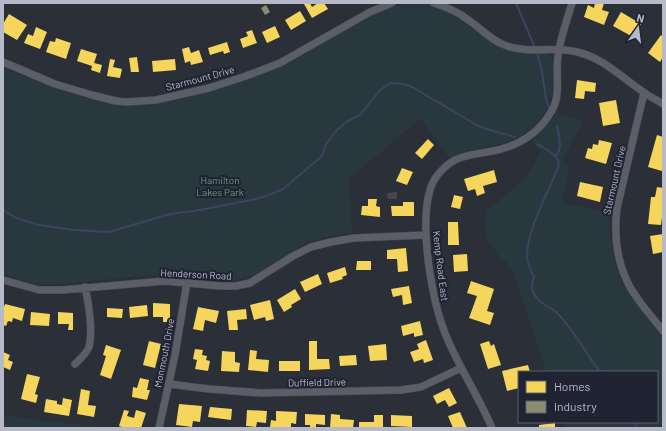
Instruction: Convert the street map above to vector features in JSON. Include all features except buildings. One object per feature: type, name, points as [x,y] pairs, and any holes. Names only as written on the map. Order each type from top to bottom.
[{"type":"street","name":"Starmount Drive","points":[[3,62],[55,84],[98,97],[126,102],[156,100],[209,88],[280,63],[370,12],[392,3]]},
{"type":"street","points":[[434,3],[451,9],[468,19],[494,40],[508,47],[524,50],[559,49],[590,56],[605,64],[644,93],[663,104]]},
{"type":"street","name":"Kemp Road East","points":[[492,428],[461,368],[437,310],[430,272],[426,236],[428,198],[430,188],[438,174],[454,161],[464,156],[497,151],[516,144],[538,130],[550,114],[557,100],[559,49],[572,3]]},
{"type":"street","name":"Starmount Drive","points":[[644,93],[617,208],[615,226],[616,243],[627,282],[640,302],[663,331]]},
{"type":"street","name":"Henderson Road","points":[[3,280],[39,290],[62,290],[165,281],[236,286],[250,283],[293,256],[317,245],[354,238],[426,236]]},
{"type":"street","name":"Monmouth Drive","points":[[159,428],[175,355],[187,282]]},
{"type":"street","points":[[75,364],[89,348],[89,302],[85,287]]},
{"type":"street","name":"Duffield Drive","points":[[169,384],[261,393],[401,390],[421,387],[461,368]]},
{"type":"green space","name":"Hamilton Lakes Park","points":[[404,4],[430,5],[451,12],[466,21],[491,43],[506,50],[522,53],[548,53],[553,62],[553,92],[549,106],[540,119],[530,129],[508,141],[461,153],[449,158],[421,118],[349,179],[352,233],[329,236],[304,244],[255,275],[236,280],[220,281],[183,276],[155,275],[46,285],[29,282],[3,274],[3,66],[45,84],[110,104],[134,105],[167,102],[199,94],[282,66],[372,16]]},
{"type":"green space","points":[[557,113],[583,121],[562,162],[570,165],[562,203],[609,212],[609,226],[616,268],[631,296],[663,339],[663,428],[565,428],[563,423],[658,423],[658,371],[546,371],[512,268],[498,255],[486,238],[484,223],[487,211],[527,176],[540,152],[533,140]]},
{"type":"green space","points":[[13,416],[41,421],[114,428],[3,428],[3,417]]},
{"type":"waterway","points":[[516,3],[535,48]]},
{"type":"waterway","points":[[537,52],[542,71],[546,99],[549,107]]},
{"type":"waterway","points":[[3,210],[16,218],[39,225],[74,230],[109,232],[170,214],[194,211],[269,195],[283,189],[322,156],[326,144],[336,131],[346,122],[361,114],[380,90],[390,83],[408,85],[481,127],[515,137]]},
{"type":"waterway","points":[[555,157],[560,147],[557,126]]},
{"type":"waterway","points":[[536,144],[545,148],[554,155],[559,161],[559,164],[530,235],[527,256],[529,267],[534,277],[532,290],[542,303],[557,313],[576,336],[599,371]]},
{"type":"waterway","points":[[634,423],[637,428]]}]
